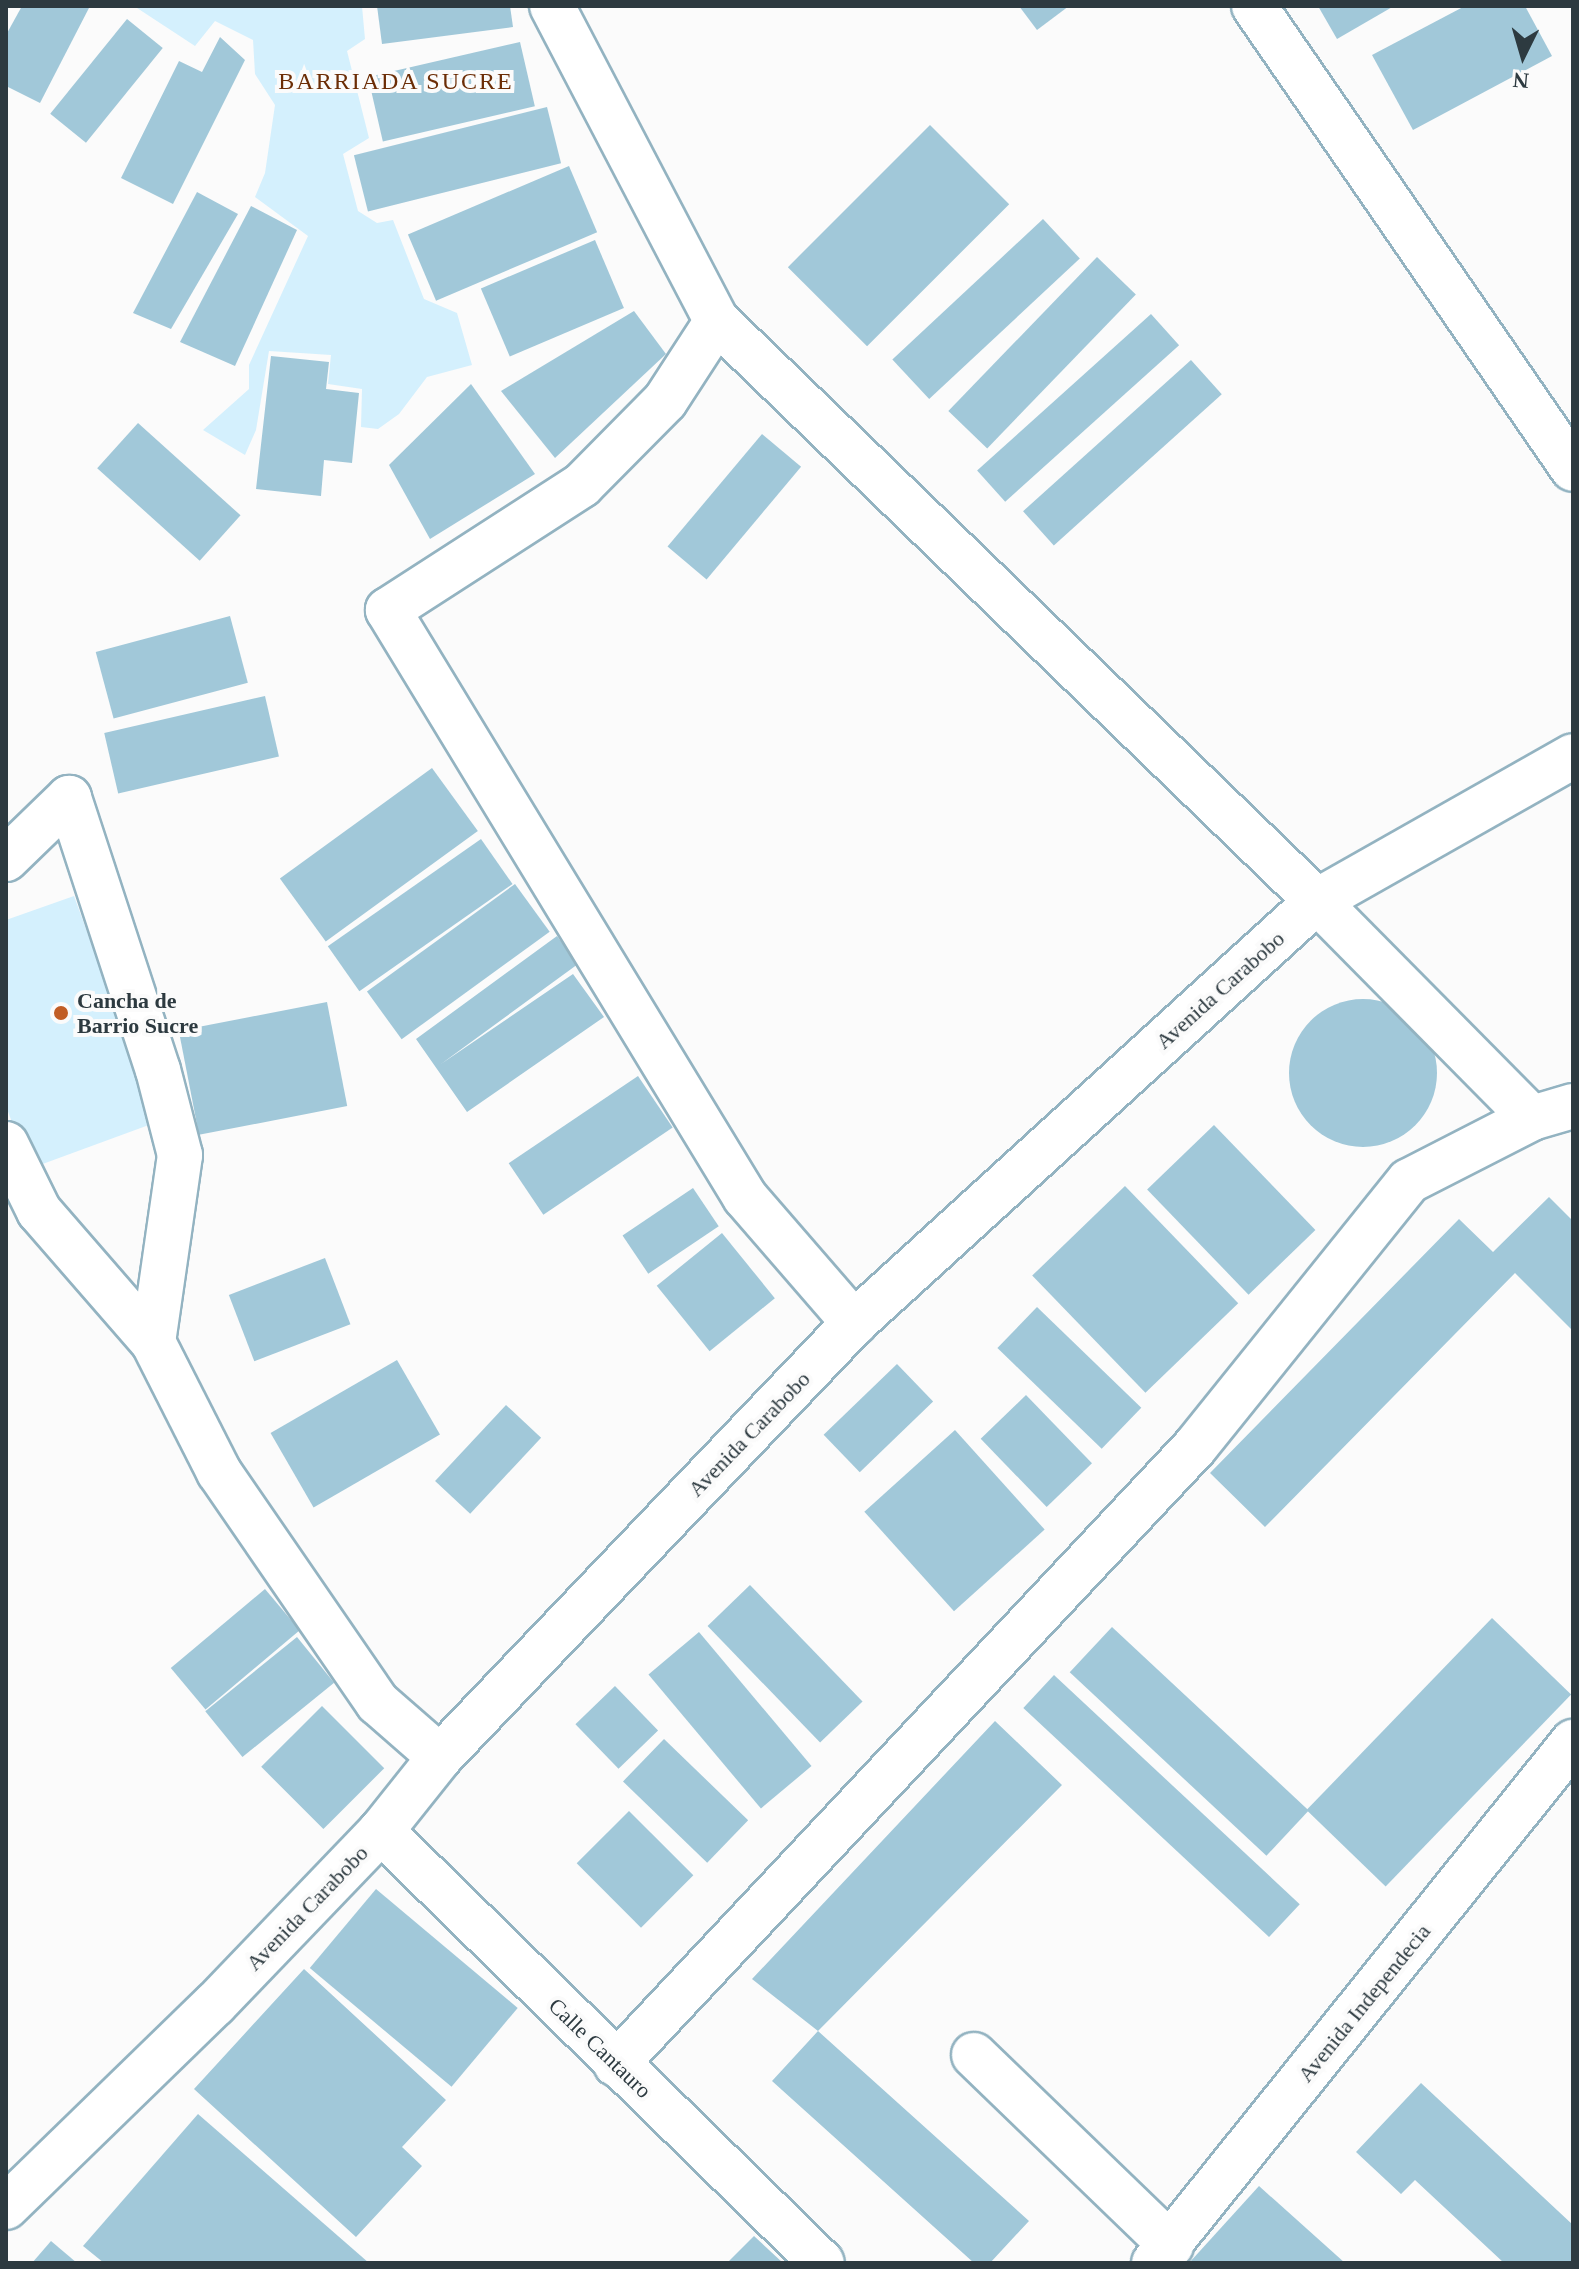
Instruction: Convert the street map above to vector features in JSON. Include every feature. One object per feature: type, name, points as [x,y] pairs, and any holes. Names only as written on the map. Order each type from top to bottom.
[{"type":"street","points":[[552,6],[717,321],[1317,901],[1532,1118]]},
{"type":"street","points":[[1254,6],[1573,469]]},
{"type":"street","points":[[717,321],[665,401],[582,485],[388,610],[745,1197],[854,1323]]},
{"type":"street","name":"Avenida Carabobo","points":[[6,2207],[215,2004],[381,1831],[440,1757],[854,1323],[1317,901],[1573,756]]},
{"type":"street","points":[[6,859],[69,798],[158,1070],[180,1155],[153,1342]]},
{"type":"street","points":[[616,2064],[1195,1447],[1409,1181],[1532,1118],[1573,1106]]},
{"type":"street","points":[[6,1144],[39,1211],[153,1342],[219,1472],[378,1703],[440,1757]]},
{"type":"street","name":"Avenida Independecia","points":[[1162,2254],[1573,1742]]},
{"type":"street","name":"Calle Cantauro","points":[[381,1831],[822,2263]]},
{"type":"street","points":[[974,2055],[1162,2254]]},
{"type":"shaded area","points":[[134,6],[362,6],[365,39],[347,51],[369,138],[343,154],[358,211],[377,223],[393,220],[424,299],[457,313],[472,365],[427,377],[399,414],[378,429],[361,427],[362,389],[328,384],[331,355],[269,351],[256,430],[245,455],[203,430],[249,389],[249,365],[308,236],[255,197],[265,173],[275,105],[255,74],[253,40],[215,21],[195,46]]},
{"type":"shaded area","name":"Cancha de Barrio Sucre","points":[[74,896],[157,1122],[29,1169],[6,1106],[6,920]]},
{"type":"building","points":[[22,6],[90,6],[40,103],[6,86],[6,35]]},
{"type":"building","points":[[377,6],[510,6],[513,27],[382,44]]},
{"type":"building","points":[[1019,6],[1069,6],[1037,30]]},
{"type":"building","points":[[1318,6],[1394,6],[1337,39]]},
{"type":"building","points":[[1465,6],[1525,6],[1552,56],[1413,130],[1372,55]]},
{"type":"building","points":[[127,19],[163,48],[86,143],[50,114]]},
{"type":"building","points":[[220,37],[245,60],[173,204],[121,178],[179,61],[202,72]]},
{"type":"building","points":[[520,42],[535,106],[383,141],[368,77]]},
{"type":"building","points":[[547,107],[561,163],[368,211],[354,155]]},
{"type":"building","points":[[930,125],[1009,204],[867,346],[788,267]]},
{"type":"building","points":[[569,166],[597,232],[436,301],[408,234]]},
{"type":"building","points":[[197,192],[238,214],[171,329],[133,313]]},
{"type":"building","points":[[251,206],[297,230],[235,366],[180,342]]},
{"type":"building","points":[[1043,219],[1080,258],[929,399],[892,359]]},
{"type":"building","points":[[595,240],[624,308],[510,357],[481,288]]},
{"type":"building","points":[[1097,257],[1136,295],[987,448],[948,411]]},
{"type":"building","points":[[634,311],[666,354],[555,458],[501,391]]},
{"type":"building","points":[[1151,314],[1179,345],[1005,502],[977,471]]},
{"type":"building","points":[[271,356],[329,362],[326,389],[359,393],[352,463],[324,460],[321,496],[256,489]]},
{"type":"building","points":[[1191,360],[1222,394],[1054,545],[1023,511]]},
{"type":"building","points":[[471,384],[535,474],[430,539],[389,465]]},
{"type":"building","points":[[138,423],[241,515],[200,561],[97,468]]},
{"type":"building","points":[[762,434],[801,467],[707,579],[668,547]]},
{"type":"building","points":[[230,616],[248,683],[114,719],[96,652]]},
{"type":"building","points":[[265,696],[279,756],[118,794],[104,733]]},
{"type":"building","points":[[432,768],[478,831],[326,942],[280,879]]},
{"type":"building","points":[[481,839],[513,884],[359,991],[328,946]]},
{"type":"building","points":[[515,884],[550,932],[402,1039],[367,992]]},
{"type":"building","points":[[557,936],[578,964],[441,1064],[573,974],[604,1017],[467,1112],[416,1039]]},
{"type":"building","points":[[1363,999],[1391,1005],[1415,1021],[1431,1045],[1437,1073],[1431,1101],[1415,1125],[1391,1141],[1363,1147],[1335,1141],[1311,1125],[1295,1101],[1289,1073],[1295,1045],[1311,1021],[1335,1005]]},
{"type":"building","points":[[327,1002],[347,1106],[199,1135],[179,1031]]},
{"type":"building","points":[[638,1076],[673,1127],[543,1215],[509,1163]]},
{"type":"building","points":[[1214,1125],[1315,1230],[1249,1295],[1147,1190]]},
{"type":"building","points":[[1125,1186],[1238,1303],[1145,1393],[1032,1276]]},
{"type":"building","points":[[693,1188],[719,1226],[648,1274],[623,1236]]},
{"type":"building","points":[[1549,1197],[1573,1221],[1573,1331],[1515,1273],[1265,1527],[1210,1473],[1459,1219],[1493,1252]]},
{"type":"building","points":[[722,1233],[775,1298],[710,1351],[657,1286]]},
{"type":"building","points":[[325,1258],[350,1324],[254,1361],[229,1295]]},
{"type":"building","points":[[1037,1307],[1141,1408],[1102,1449],[997,1348]]},
{"type":"building","points":[[397,1360],[440,1434],[314,1507],[271,1433]]},
{"type":"building","points":[[897,1364],[933,1401],[860,1472],[824,1435]]},
{"type":"building","points":[[1026,1395],[1092,1463],[1047,1507],[981,1439]]},
{"type":"building","points":[[506,1405],[541,1438],[470,1514],[435,1481]]},
{"type":"building","points":[[955,1430],[1045,1530],[954,1611],[864,1512]]},
{"type":"building","points":[[750,1585],[863,1702],[820,1743],[708,1626]]},
{"type":"building","points":[[265,1589],[300,1630],[205,1709],[171,1668]]},
{"type":"building","points":[[1492,1618],[1571,1694],[1386,1886],[1307,1810]]},
{"type":"building","points":[[1112,1627],[1309,1810],[1266,1856],[1070,1672]]},
{"type":"building","points":[[699,1632],[811,1766],[761,1808],[648,1674]]},
{"type":"building","points":[[297,1637],[334,1683],[242,1757],[205,1711]]},
{"type":"building","points":[[1054,1675],[1300,1904],[1269,1937],[1023,1708]]},
{"type":"building","points":[[615,1686],[658,1731],[619,1769],[575,1724]]},
{"type":"building","points":[[322,1706],[384,1768],[323,1829],[261,1767]]},
{"type":"building","points":[[995,1721],[1062,1785],[818,2031],[752,1979]]},
{"type":"building","points":[[664,1739],[748,1820],[707,1863],[623,1781]]},
{"type":"building","points":[[629,1811],[693,1875],[641,1928],[577,1863]]},
{"type":"building","points":[[376,1889],[518,2008],[452,2087],[310,1968]]},
{"type":"building","points":[[304,1969],[446,2100],[402,2147],[422,2166],[356,2237],[194,2089]]},
{"type":"building","points":[[818,2031],[1029,2221],[990,2263],[974,2263],[772,2081]]},
{"type":"building","points":[[1421,2083],[1573,2225],[1573,2263],[1504,2263],[1415,2180],[1401,2194],[1356,2152]]},
{"type":"building","points":[[198,2114],[369,2263],[104,2263],[83,2246]]},
{"type":"building","points":[[1259,2186],[1345,2263],[1189,2263]]},
{"type":"building","points":[[754,2236],[783,2263],[727,2263]]},
{"type":"building","points":[[51,2241],[77,2263],[32,2263]]},
{"type":"place","name":"Cancha de Barrio Sucre","points":[[61,1013]]},
{"type":"district","name":"BARRIADA SUCRE","points":[[396,82]]}]
